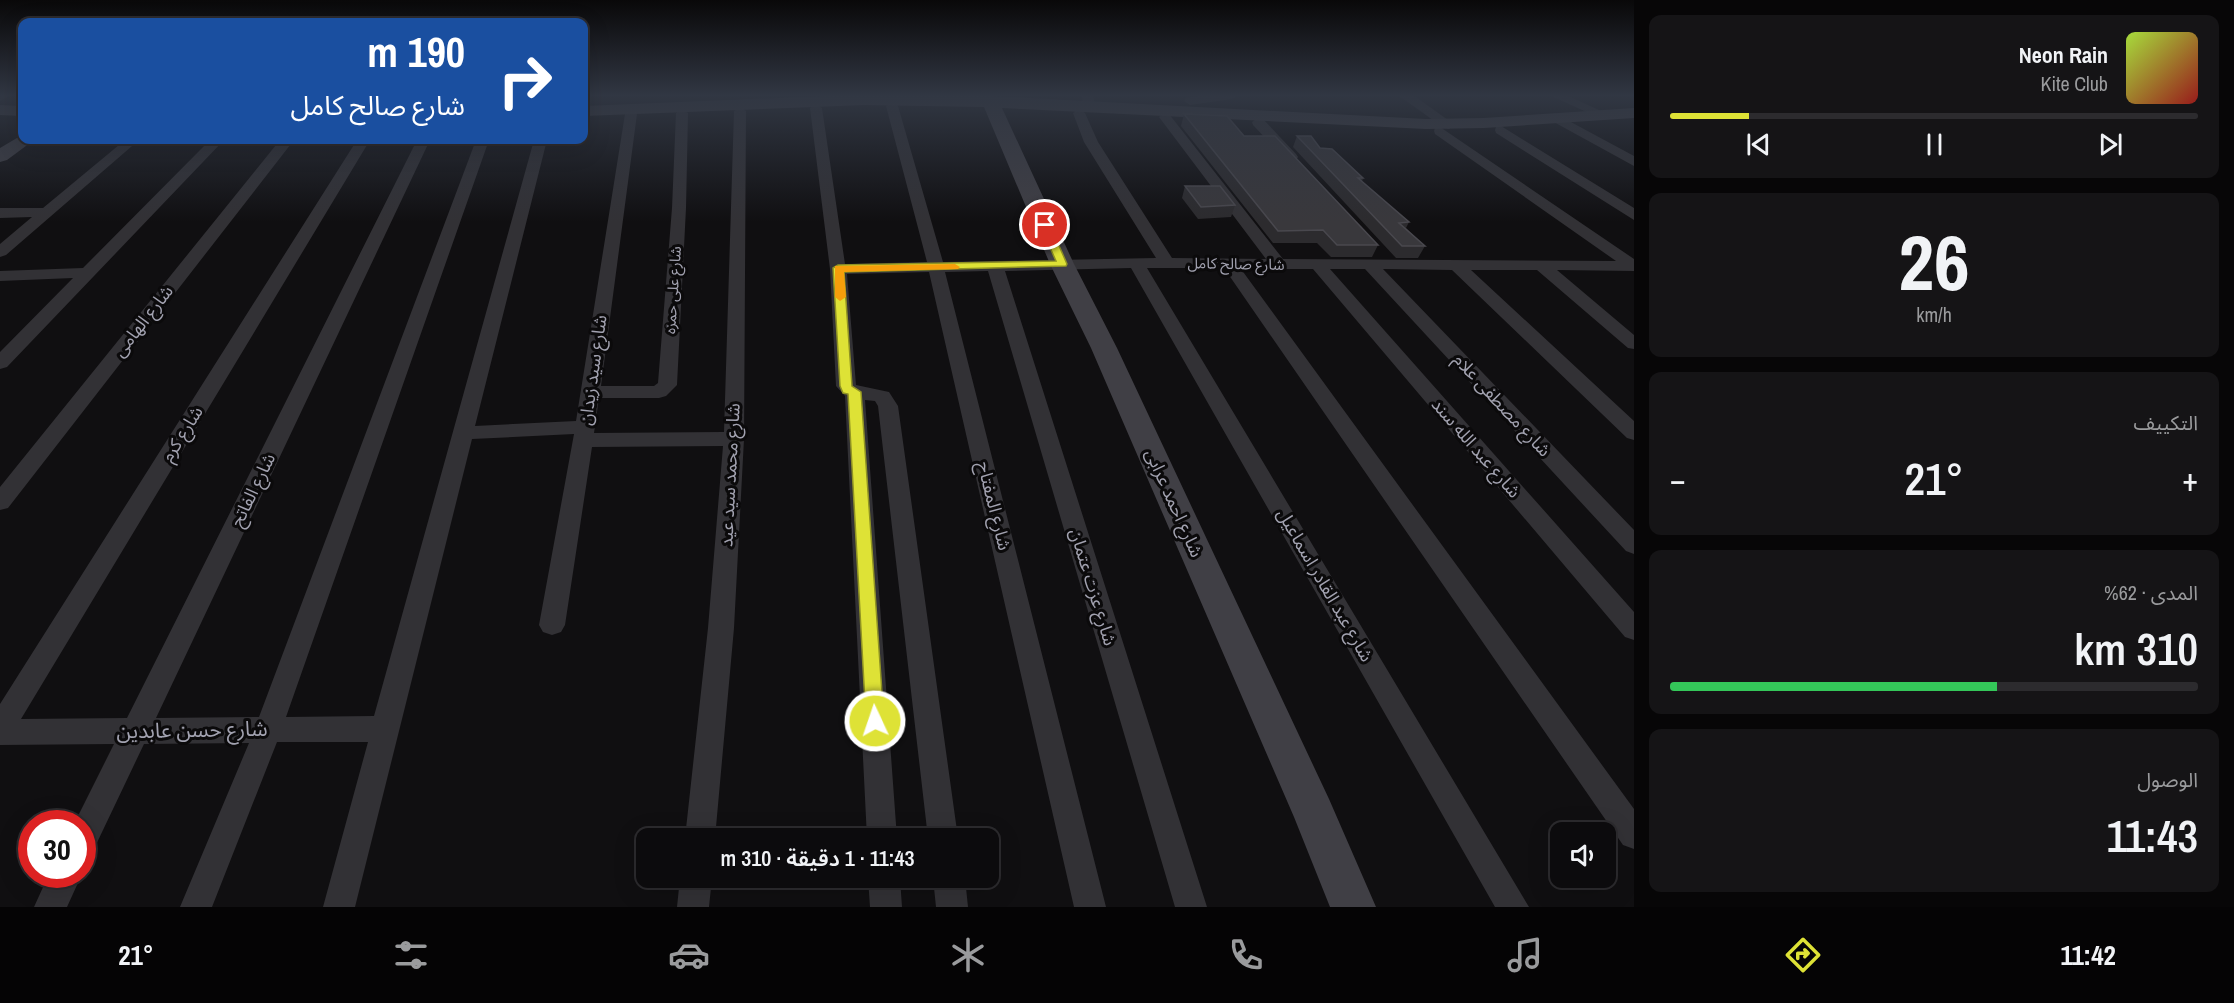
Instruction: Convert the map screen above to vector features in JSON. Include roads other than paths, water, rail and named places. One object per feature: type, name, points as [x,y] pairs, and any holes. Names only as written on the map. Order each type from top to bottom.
[{"type":"street","name":"شارع سيد زيدان","points":[[552,625],[584,433],[628,137]]},
{"type":"street","name":"شارع على حمزه","points":[[590,392],[659,392],[667,386],[679,208],[680,137]]},
{"type":"street","name":"شارع محمد سيد عيد","points":[[701,828],[721,628],[734,440],[740,137]]},
{"type":"street","points":[[823,137],[838,268],[846,386],[848,390],[855,392],[882,396],[888,406],[943,828]]},
{"type":"street","name":"شارع المفتاح","points":[[900,137],[936,267],[1090,907]]},
{"type":"street","name":"شارع احمد عرابى","points":[[997,137],[1104,348],[1309,803],[1353,907]]},
{"type":"street","points":[[1090,137],[1167,263]]},
{"type":"street","points":[[1181,137],[1278,264]]},
{"type":"street","points":[[1272,137],[1300,168]]},
{"type":"street","points":[[1456,137],[1630,269]]},
{"type":"street","points":[[1512,137],[1634,215]]},
{"type":"street","points":[[1590,137],[1634,162]]},
{"type":"street","points":[[0,156],[19,144]]},
{"type":"street","points":[[0,252],[127,144]]},
{"type":"street","points":[[0,363],[214,144]]},
{"type":"street","name":"شارع الهامى","points":[[0,502],[284,144]]},
{"type":"street","name":"شارع كرم","points":[[0,730],[361,144]]},
{"type":"street","name":"شارع الفاتح","points":[[96,811],[421,144]]},
{"type":"street","points":[[196,907],[268,730],[481,144]]},
{"type":"street","points":[[339,907],[539,144]]},
{"type":"street","points":[[0,213],[46,212]]},
{"type":"street","name":"شارع صالح كامل","points":[[838,268],[1136,263],[1318,265],[1374,258],[1391,265],[1541,265],[1630,269]]},
{"type":"street","name":"شارع مصطفى علام","points":[[1374,258],[1634,545]]},
{"type":"street","name":"شارع عبد القادر اسماعيل","points":[[1136,263],[1513,907]]},
{"type":"street","points":[[1229,264],[1634,834]]},
{"type":"street","name":"شارع عبد الله سند","points":[[1318,265],[1634,630]]},
{"type":"street","points":[[1456,265],[1634,433]]},
{"type":"street","points":[[1541,265],[1634,344]]},
{"type":"street","name":"شارع عزت عتمان","points":[[995,266],[1191,907]]},
{"type":"street","points":[[0,276],[87,273]]},
{"type":"street","points":[[855,392],[881,828]]},
{"type":"street","points":[[465,433],[584,433],[734,440]]},
{"type":"street","name":"شارع حسن عابدين","points":[[0,730],[384,729]]},
{"type":"street","points":[[50,907],[59,888]]},
{"type":"street","points":[[693,907],[695,888]]},
{"type":"street","points":[[885,888],[886,907]]},
{"type":"street","points":[[949,888],[952,907]]}]
